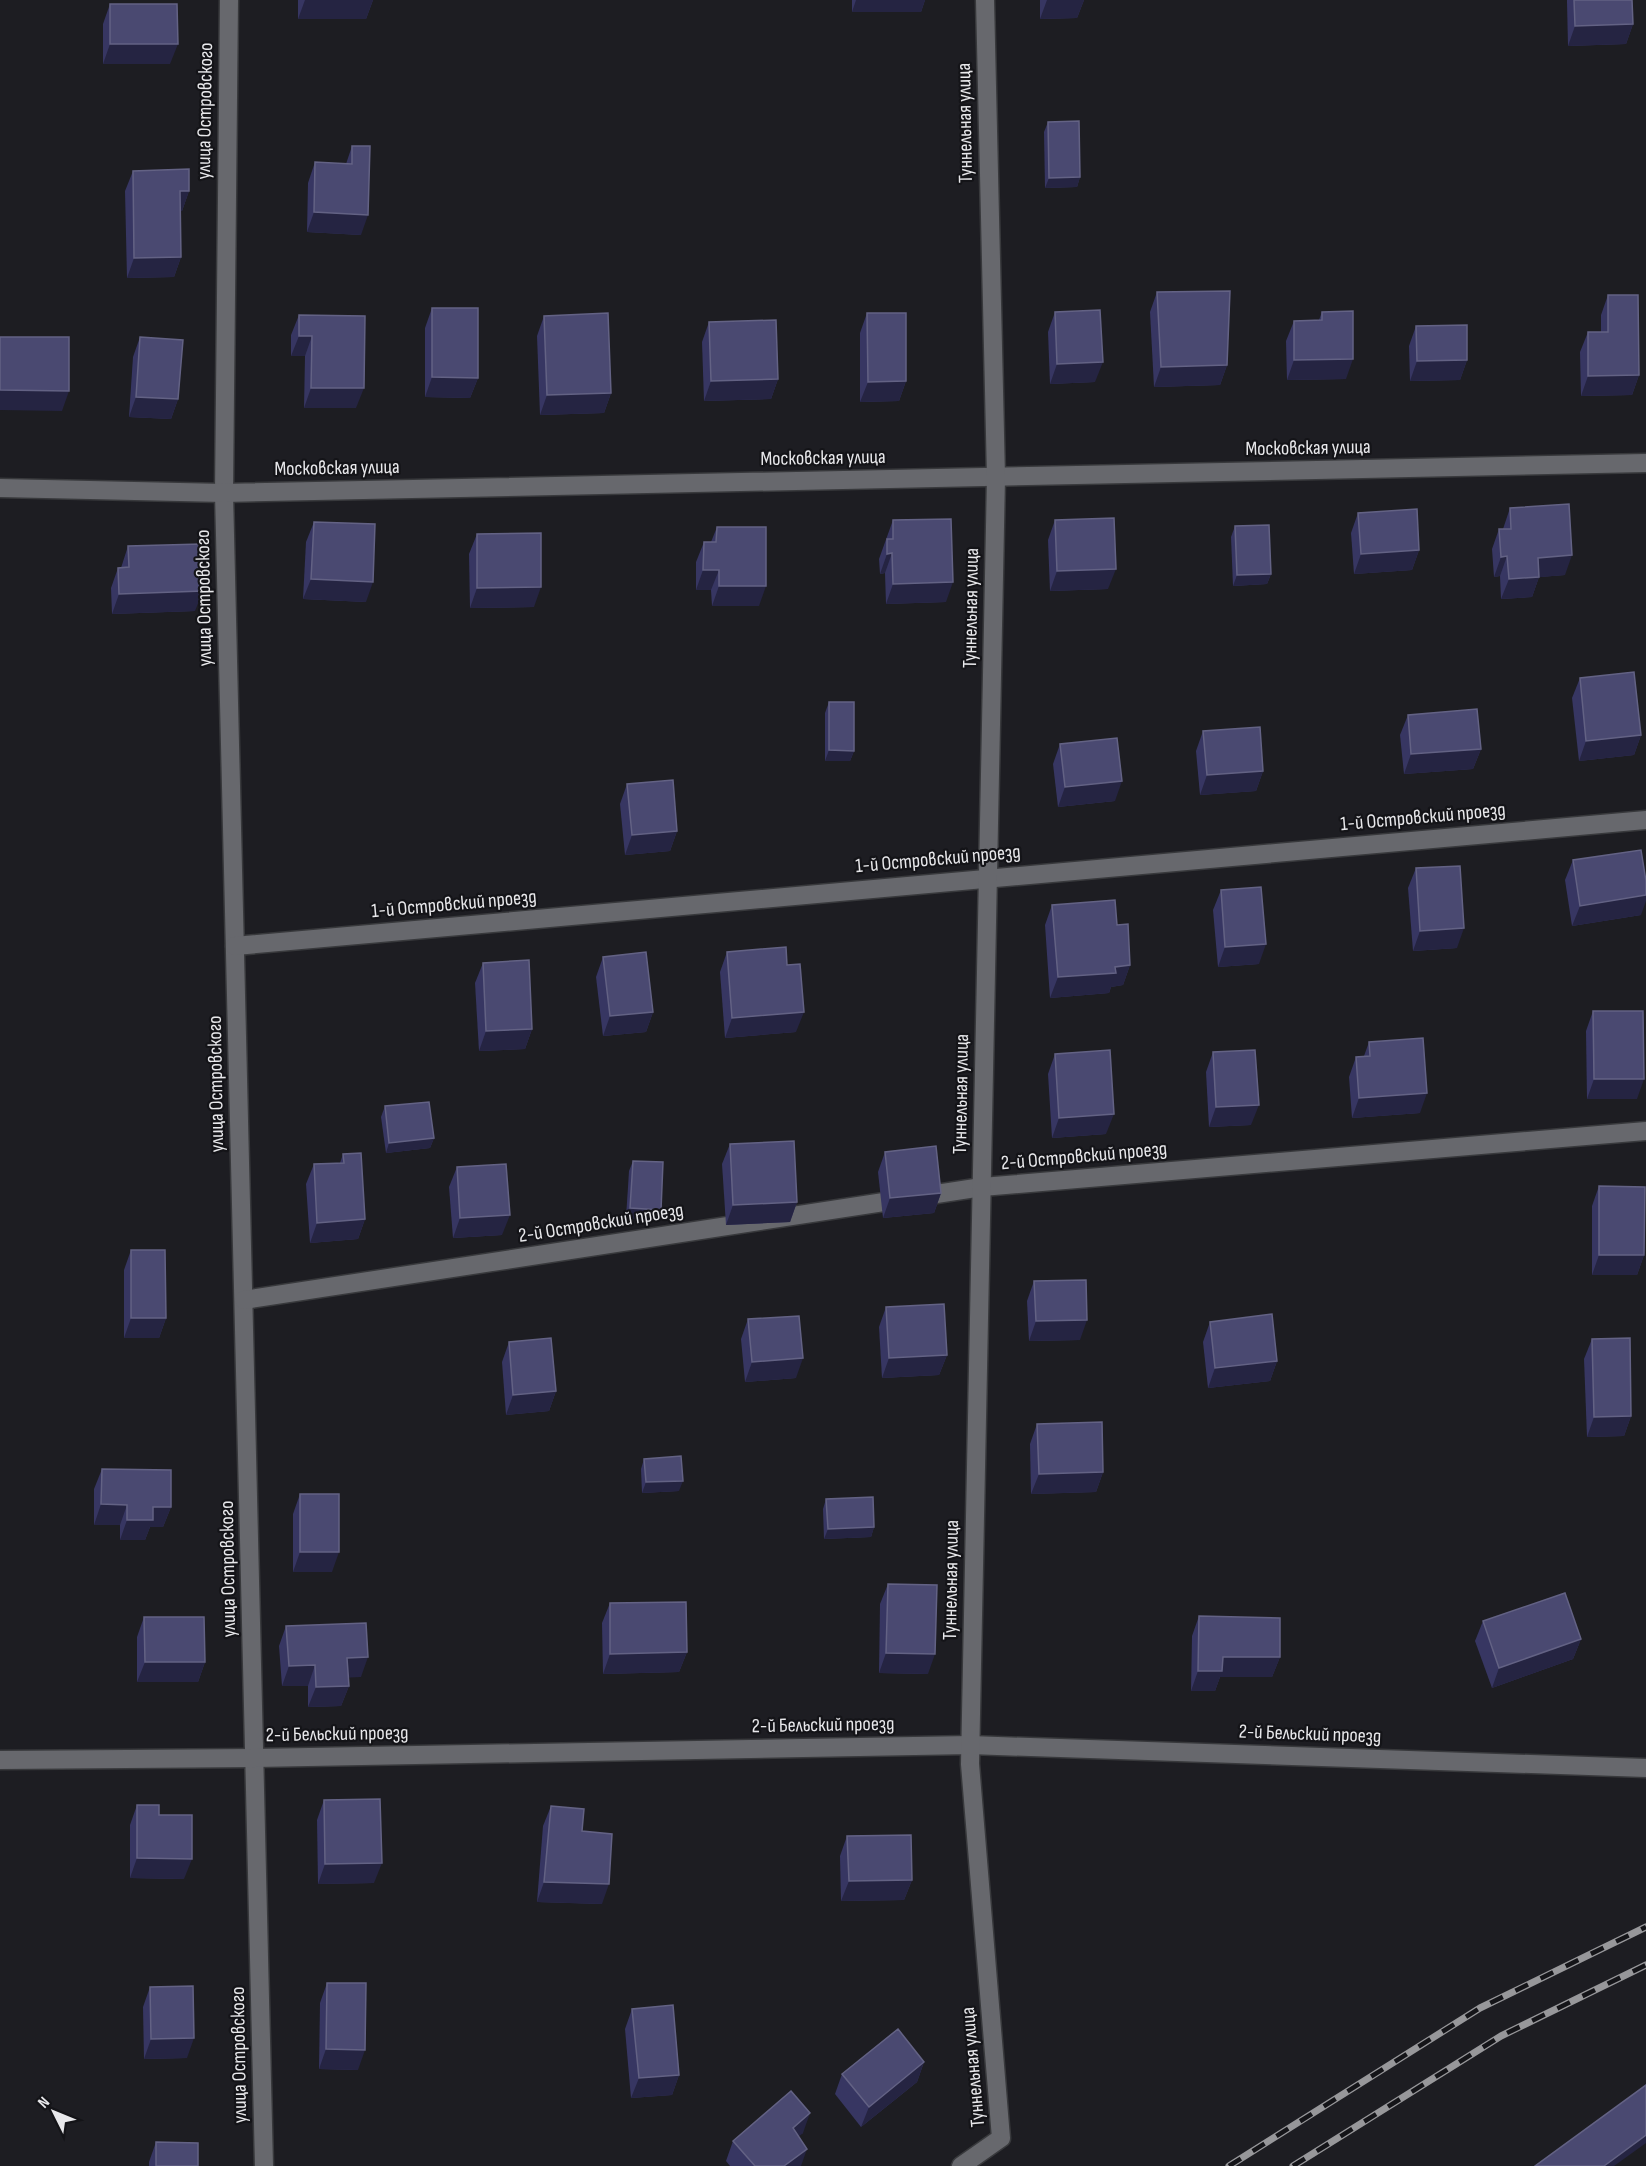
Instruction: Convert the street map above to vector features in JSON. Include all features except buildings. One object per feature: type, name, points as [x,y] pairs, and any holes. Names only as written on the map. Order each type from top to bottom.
[{"type":"street","name":"улица Островского","points":[[229,0],[224,493],[264,2166]]},
{"type":"street","name":"Туннельная улица","points":[[961,2166],[1001,2138],[970,1744],[996,477],[985,0]]},
{"type":"street","name":"Московская улица","points":[[0,488],[224,493],[1646,463]]},
{"type":"street","name":"1-й Островский проезд","points":[[235,946],[1646,820]]},
{"type":"street","name":"2-й Островский проезд","points":[[244,1300],[982,1187],[1646,1131]]},
{"type":"street","name":"2-й Бельский проезд","points":[[0,1760],[255,1758],[970,1744],[1646,1768]]},
{"type":"railway","points":[[1229,2166],[1480,2008],[1646,1927]]},
{"type":"railway","points":[[1293,2166],[1501,2036],[1646,1965]]}]
